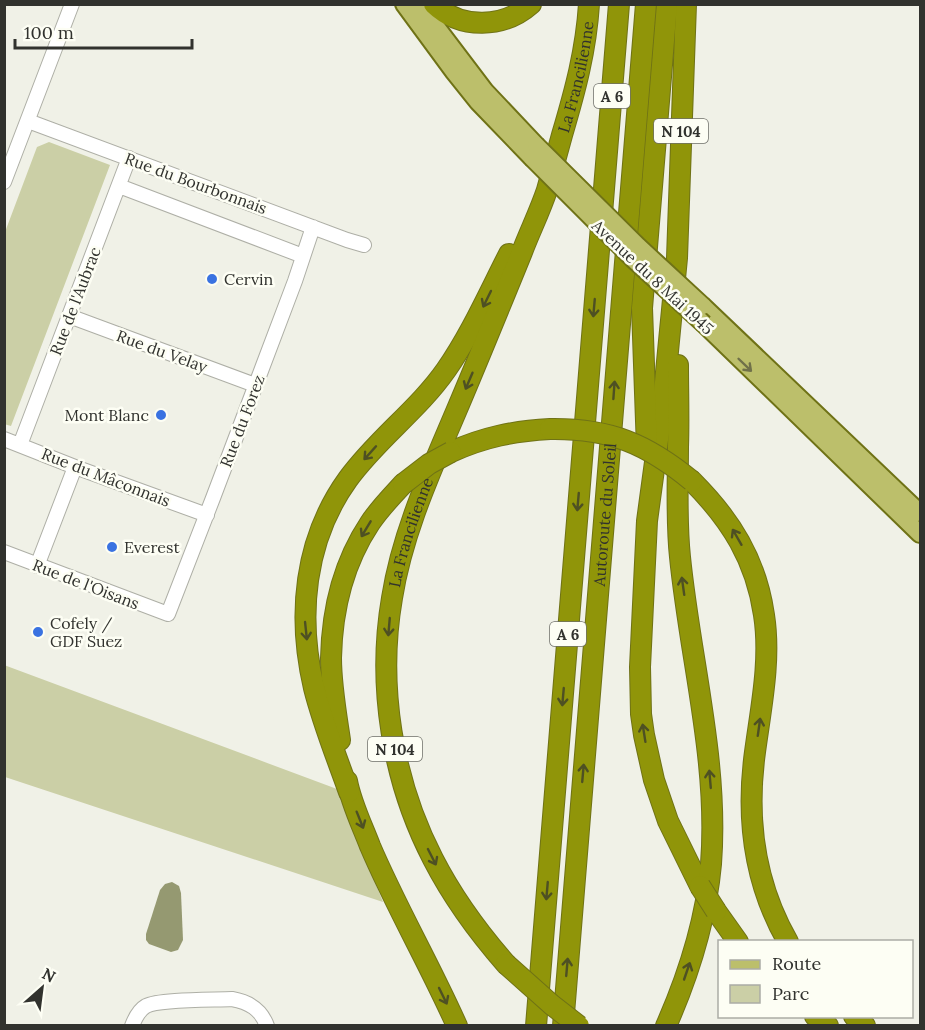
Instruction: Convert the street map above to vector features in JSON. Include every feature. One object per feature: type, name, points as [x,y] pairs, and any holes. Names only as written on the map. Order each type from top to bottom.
[{"type":"highway","points":[[434,4],[457,19],[483,23],[508,19],[519,14],[531,4]]},
{"type":"highway","name":"La Francilienne","points":[[579,1026],[545,1000],[506,964],[484,938],[444,879],[422,837],[399,769],[391,723],[387,677],[388,628],[398,568],[416,509],[546,191],[576,90],[589,4]]},
{"type":"highway","name":"Autoroute du Soleil","points":[[536,1026],[619,4]]},
{"type":"highway","name":"Autoroute du Soleil","points":[[563,1026],[646,4]]},
{"type":"highway","points":[[647,521],[642,308],[667,4]]},
{"type":"highway","name":"N 104","points":[[686,4],[676,258],[663,403],[647,521],[640,645],[641,714],[654,780],[668,822],[700,886],[737,940]]},
{"type":"highway","points":[[457,1026],[381,870],[349,792],[321,710],[310,669],[305,621],[307,583],[314,546],[327,515],[348,479],[438,380],[470,330],[515,241],[576,90]]},
{"type":"highway","points":[[666,1026],[686,977],[699,931],[712,844],[712,799],[706,735],[681,572],[679,544],[676,258]]},
{"type":"highway","points":[[349,792],[333,683],[331,657],[334,617],[344,576],[358,543],[380,510],[403,484],[429,464],[451,452],[498,435],[550,429],[582,430],[627,441],[669,462],[692,481],[719,510],[733,530],[753,571],[765,617],[766,639],[766,663],[753,778],[754,848],[771,908],[787,940]]},
{"type":"main road","name":"Avenue du 8 Mai 1945","points":[[404,4],[472,95],[703,306],[921,513]]},
{"type":"main road","name":"Avenue du 8 Mai 1945","points":[[419,4],[443,38],[534,151],[624,251],[704,324],[921,534]]},
{"type":"street","points":[[4,182],[72,4]]},
{"type":"street","name":"Rue du Bourbonnais","points":[[28,121],[364,245]]},
{"type":"street","name":"Rue de l'Aubrac","points":[[20,445],[129,158]]},
{"type":"street","name":"Rue du Bourbonnais","points":[[119,186],[303,256]]},
{"type":"street","name":"Rue du Forez","points":[[168,614],[295,281],[313,227]]},
{"type":"street","name":"Rue du Velay","points":[[69,316],[255,386]]},
{"type":"street","name":"Rue du Mâconnais","points":[[4,439],[207,514]]},
{"type":"street","points":[[38,566],[75,467]]},
{"type":"street","name":"Rue de l'Oisans","points":[[4,552],[168,614]]},
{"type":"street","points":[[132,1026],[136,1016],[146,1006],[160,1002],[232,999],[244,1001],[259,1011],[267,1026]]},
{"type":"green space","points":[[49,142],[110,165],[11,426],[4,424],[5,232],[37,147]]},
{"type":"green space","points":[[4,665],[337,789],[383,902],[5,777]]},
{"type":"shaded area","points":[[172,882],[179,886],[181,893],[183,940],[178,950],[171,952],[149,944],[146,934],[160,890],[165,884]]},
{"type":"place","name":"Cervin","points":[[212,279]]},
{"type":"place","name":"Mont Blanc","points":[[161,415]]},
{"type":"place","name":"Everest","points":[[112,547]]},
{"type":"place","name":"Cofely / GDF Suez","points":[[38,632]]}]
